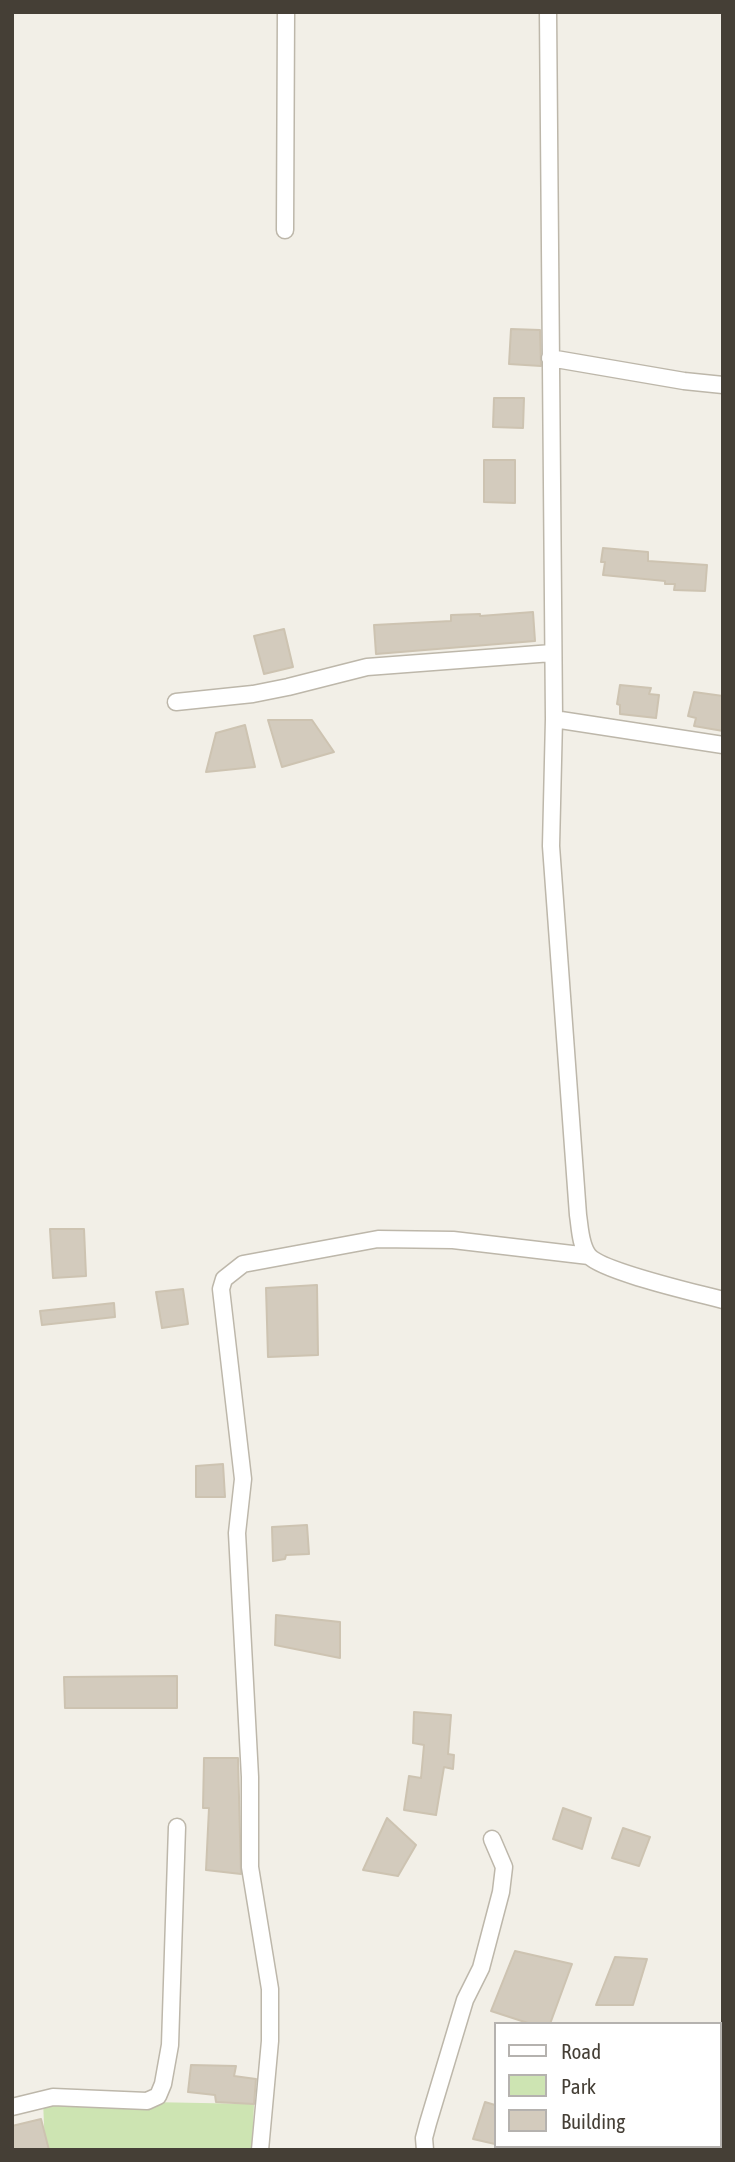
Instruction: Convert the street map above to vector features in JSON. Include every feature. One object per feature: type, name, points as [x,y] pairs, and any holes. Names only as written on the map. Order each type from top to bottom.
[{"type":"street","points":[[285,230],[286,12]]},
{"type":"street","points":[[548,12],[554,719],[552,860],[578,1214],[583,1243],[589,1256]]},
{"type":"street","points":[[550,358],[723,385]]},
{"type":"street","points":[[176,702],[253,694],[367,667],[552,653]]},
{"type":"street","points":[[554,719],[723,745]]},
{"type":"street","points":[[260,2150],[270,2042],[270,1989],[250,1867],[250,1767],[237,1533],[243,1479],[221,1289],[224,1279],[243,1264],[378,1239],[453,1240],[589,1256],[609,1268],[723,1300]]},
{"type":"street","points":[[12,2107],[53,2097],[147,2101],[158,2096],[163,2084],[170,2045],[177,1827]]},
{"type":"street","points":[[425,2150],[428,2123],[466,2000],[481,1968],[502,1892],[503,1867],[492,1839]]},
{"type":"green space","points":[[43,2100],[254,2104],[252,2150],[45,2150]]},
{"type":"building","points":[[511,329],[540,330],[541,366],[509,364]]},
{"type":"building","points":[[494,398],[524,398],[523,428],[493,427]]},
{"type":"building","points":[[484,460],[515,460],[515,503],[484,502]]},
{"type":"building","points":[[603,548],[648,552],[648,561],[707,565],[705,591],[674,590],[675,584],[665,584],[665,581],[603,575]]},
{"type":"building","points":[[533,612],[535,641],[376,654],[374,625],[451,621],[451,615]]},
{"type":"building","points":[[284,629],[293,667],[264,674],[254,636]]},
{"type":"building","points":[[620,685],[651,688],[649,694],[659,695],[656,718],[620,714],[620,705],[617,704]]},
{"type":"building","points":[[694,692],[723,696],[723,731],[694,726],[696,718],[688,716]]},
{"type":"building","points":[[268,720],[312,720],[334,752],[282,767]]},
{"type":"building","points":[[245,725],[255,767],[206,772],[216,733]]},
{"type":"building","points":[[50,1229],[84,1229],[86,1276],[53,1278]]},
{"type":"building","points":[[317,1285],[318,1355],[268,1357],[266,1288]]},
{"type":"building","points":[[183,1289],[188,1324],[162,1328],[156,1292]]},
{"type":"building","points":[[114,1303],[115,1317],[42,1325],[40,1311]]},
{"type":"building","points":[[223,1464],[225,1497],[196,1497],[196,1466]]},
{"type":"building","points":[[307,1525],[309,1554],[286,1555],[285,1559],[273,1561],[272,1527]]},
{"type":"building","points":[[276,1615],[340,1622],[340,1658],[275,1645]]},
{"type":"building","points":[[177,1676],[177,1708],[65,1708],[64,1677]]},
{"type":"building","points":[[414,1712],[451,1715],[448,1754],[454,1755],[453,1769],[444,1767],[436,1815],[404,1810],[409,1776],[421,1778],[424,1745],[413,1743]]},
{"type":"building","points":[[204,1758],[238,1758],[241,1874],[206,1870],[209,1808],[203,1808]]},
{"type":"building","points":[[563,1808],[591,1818],[582,1849],[553,1839]]},
{"type":"building","points":[[387,1818],[416,1845],[398,1876],[363,1870]]},
{"type":"building","points":[[623,1828],[650,1837],[639,1866],[612,1858]]},
{"type":"building","points":[[515,1951],[572,1964],[551,2022],[525,2022],[491,2011]]},
{"type":"building","points":[[615,1957],[647,1959],[633,2005],[596,2005]]},
{"type":"building","points":[[191,2065],[236,2066],[234,2076],[256,2079],[254,2104],[216,2102],[215,2095],[188,2092]]},
{"type":"building","points":[[485,2102],[494,2105],[494,2144],[473,2139]]},
{"type":"building","points":[[41,2119],[49,2150],[12,2150],[12,2126]]}]
